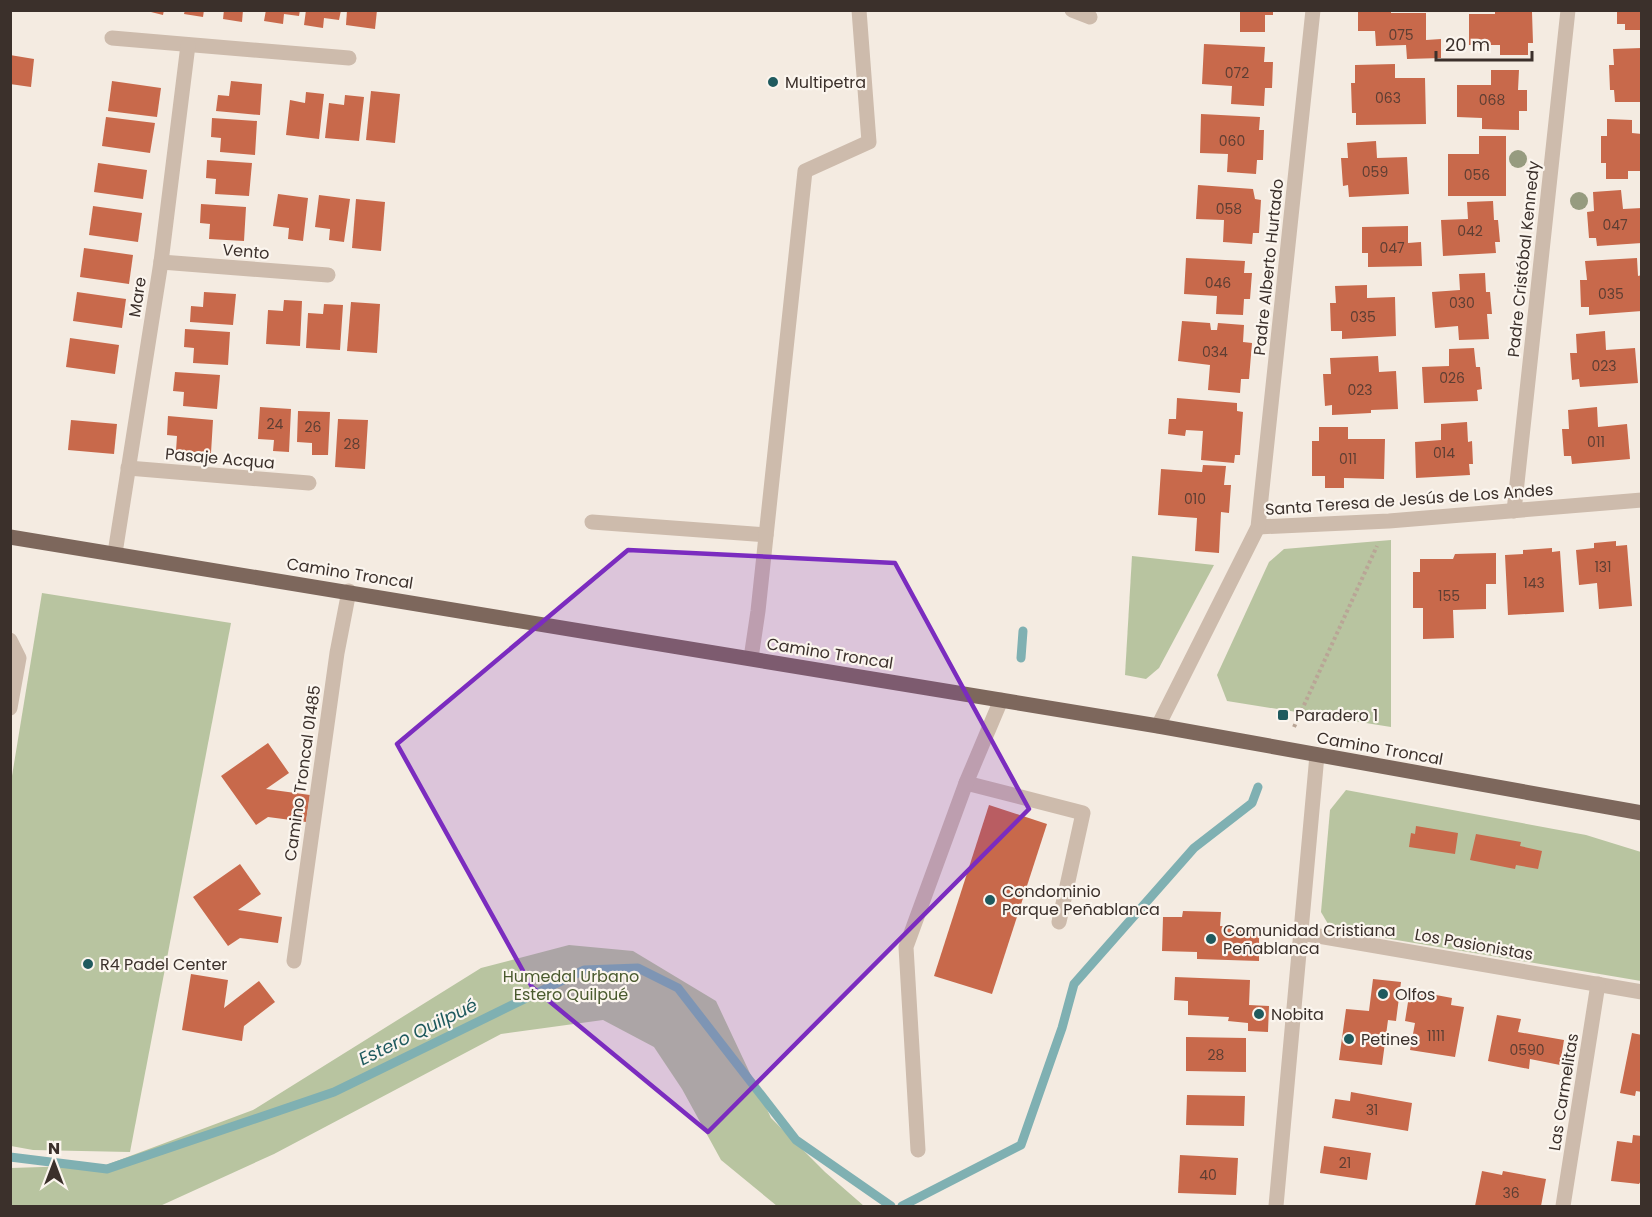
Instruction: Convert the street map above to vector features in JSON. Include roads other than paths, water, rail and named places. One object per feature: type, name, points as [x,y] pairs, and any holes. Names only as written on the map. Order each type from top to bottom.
[{"type":"main road","name":"Camino Troncal","points":[[10,537],[115,552],[1158,726],[1641,813]]},
{"type":"street","points":[[751,658],[805,171],[869,142],[859,10]]},
{"type":"street","points":[[1072,10],[1090,17]]},
{"type":"street","name":"Padre Alberto Hurtado","points":[[1258,527],[1313,10]]},
{"type":"street","name":"Padre Cristóbal Kennedy","points":[[1514,511],[1568,10]]},
{"type":"street","points":[[112,38],[349,58]]},
{"type":"street","name":"Mare","points":[[115,552],[161,262],[188,45]]},
{"type":"street","name":"Vento","points":[[161,262],[328,275]]},
{"type":"street","name":"Pasaje Acqua","points":[[128,468],[309,483]]},
{"type":"street","name":"Santa Teresa de Jesús de Los Andes","points":[[1158,726],[1258,527],[1389,521],[1641,500]]},
{"type":"street","points":[[592,522],[766,534]]},
{"type":"street","name":"Camino Troncal 01485","points":[[294,961],[337,652],[349,591]]},
{"type":"street","points":[[10,640],[19,658],[10,708]]},
{"type":"street","points":[[918,1150],[906,947],[966,783],[1001,700]]},
{"type":"street","points":[[1276,1206],[1317,755]]},
{"type":"street","points":[[966,783],[1083,813],[1059,922]]},
{"type":"street","name":"Los Pasionistas","points":[[1301,933],[1641,992]]},
{"type":"street","name":"Las Carmelitas","points":[[1563,1206],[1598,984]]},
{"type":"waterway","points":[[1021,658],[1023,631]]},
{"type":"waterway","points":[[902,1206],[1021,1145],[1062,1028],[1074,984],[1194,848],[1252,803],[1258,787]]},
{"type":"waterway","name":"Estero Quilpué","points":[[10,1157],[107,1169],[334,1092],[584,970],[638,968],[678,988],[796,1140],[891,1206]]},
{"type":"place","name":"Multipetra","points":[[773,82]]},
{"type":"place","name":"Paradero 1","points":[[1283,715]]},
{"type":"place","name":"Condominio Parque Peñablanca","points":[[990,900]]},
{"type":"place","name":"Comunidad Cristiana Peñablanca","points":[[1211,939]]},
{"type":"place","name":"R4 Padel Center","points":[[88,964]]},
{"type":"place","name":"Olfos","points":[[1383,994]]},
{"type":"place","name":"Nobita","points":[[1259,1014]]},
{"type":"place","name":"Petines","points":[[1349,1039]]},
{"type":"park label","name":"Humedal Urbano Estero Quilpué","points":[[571,985]]}]
